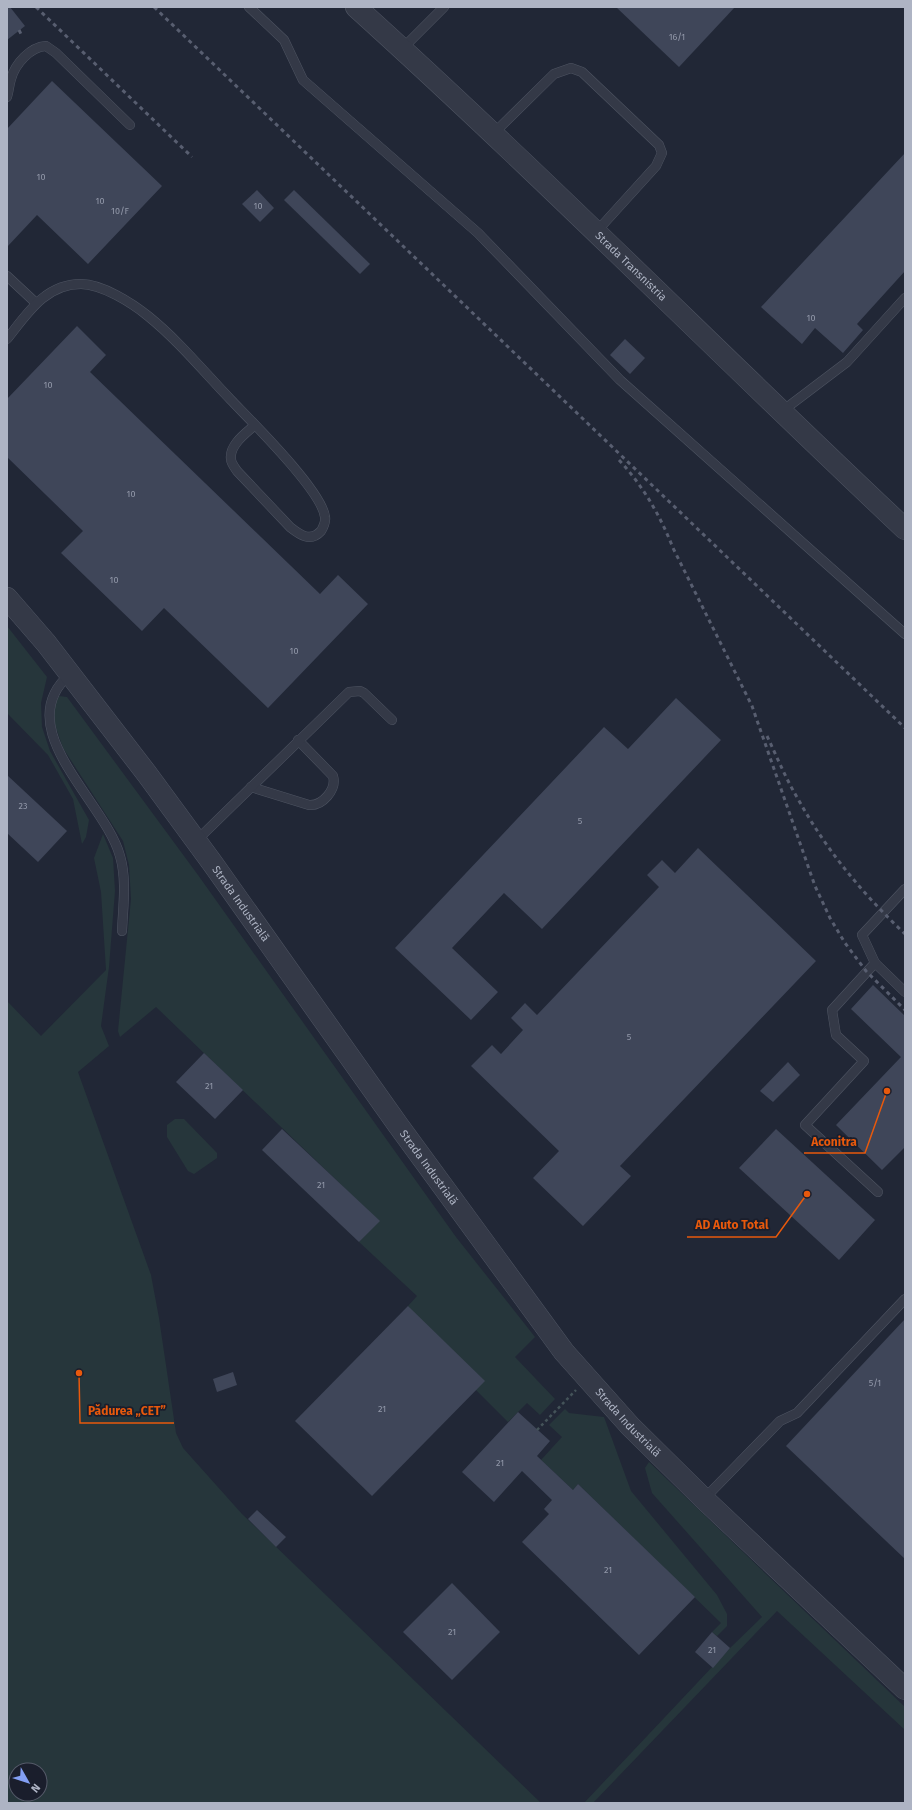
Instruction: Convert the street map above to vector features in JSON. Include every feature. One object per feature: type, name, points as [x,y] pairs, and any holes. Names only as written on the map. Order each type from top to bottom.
[{"type":"street","name":"Strada Transnistria","points":[[356,7],[597,231],[781,412],[905,529]]},
{"type":"street","name":"Strada Industrială","points":[[7,598],[46,643],[147,774],[398,1125],[564,1352],[630,1426],[704,1499],[905,1689]]},
{"type":"lane","points":[[249,7],[284,40],[304,80],[478,233],[620,380],[905,634]]},
{"type":"lane","points":[[402,49],[444,7]]},
{"type":"lane","points":[[7,97],[11,79],[16,69],[34,48],[46,46],[56,53],[130,125]]},
{"type":"lane","points":[[493,134],[554,74],[570,68],[582,72],[659,145],[662,153],[656,166],[597,231]]},
{"type":"lane","points":[[7,276],[36,303]]},
{"type":"lane","points":[[7,339],[41,298],[55,288],[67,285],[82,284],[106,290],[148,316],[183,349],[255,425],[311,490],[323,509],[326,519],[322,530],[315,537],[308,537],[299,534],[290,527],[237,471],[231,460],[232,451],[236,443],[255,425]]},
{"type":"lane","points":[[781,412],[847,362],[905,298]]},
{"type":"lane","points":[[70,674],[58,687],[49,707],[48,718],[51,732],[63,757],[108,828],[120,856],[124,890],[122,931]]},
{"type":"lane","points":[[196,841],[340,699],[349,692],[355,690],[364,693],[392,720]]},
{"type":"lane","points":[[252,787],[309,805],[317,804],[322,801],[333,788],[333,776],[298,740]]},
{"type":"lane","points":[[905,889],[862,935],[875,963],[905,992]]},
{"type":"lane","points":[[875,963],[832,1010],[836,1035],[864,1061],[806,1125],[878,1192]]},
{"type":"lane","points":[[704,1499],[780,1421],[797,1413],[905,1299]]},
{"type":"path","points":[[537,1430],[561,1405]]},
{"type":"shaded area","points":[[7,626],[47,677],[41,703],[42,727],[50,751],[89,820],[86,837],[82,844],[73,799],[48,755],[7,713]]},
{"type":"shaded area","points":[[59,696],[67,697],[198,875],[456,1237],[535,1337],[515,1357],[555,1399],[540,1415],[527,1403],[508,1422],[476,1390],[408,1306],[417,1296],[359,1242],[379,1221],[156,1007],[120,1037],[118,1031],[131,899],[129,865],[123,841],[63,748],[54,722],[54,706]]},
{"type":"shaded area","points":[[103,834],[113,858],[115,891],[109,967],[101,1026],[109,1046],[78,1072],[151,1275],[176,1433],[183,1448],[242,1514],[541,1803],[7,1803],[7,1001],[41,1036],[106,970],[101,892],[94,858]]},
{"type":"shaded area","points":[[175,1119],[184,1119],[217,1153],[217,1158],[194,1174],[188,1171],[167,1137],[167,1125]]},
{"type":"shaded area","points":[[565,1409],[569,1413],[604,1417],[631,1491],[717,1595],[727,1614],[727,1626],[717,1636],[712,1632],[721,1623],[578,1484],[573,1490],[541,1460],[562,1437],[549,1425]]},
{"type":"shaded area","points":[[649,1462],[905,1707],[905,1730],[777,1611],[593,1803],[584,1803],[730,1648],[762,1617],[652,1493],[645,1468]]},
{"type":"building","points":[[7,7],[10,7],[25,26],[7,40]]},
{"type":"building","points":[[616,7],[735,7],[679,67]]},
{"type":"building","points":[[52,81],[162,186],[88,264],[37,215],[7,247],[7,129]]},
{"type":"building","points":[[905,153],[905,271],[857,324],[863,330],[843,353],[815,328],[802,344],[761,307]]},
{"type":"building","points":[[257,190],[274,208],[260,222],[242,204]]},
{"type":"building","points":[[294,190],[370,264],[360,274],[284,200]]},
{"type":"building","points":[[77,326],[106,355],[90,372],[320,594],[338,575],[368,604],[268,708],[164,608],[142,631],[61,553],[83,531],[7,457],[7,399]]},
{"type":"building","points":[[625,339],[645,358],[630,374],[610,355]]},
{"type":"building","points":[[676,698],[721,740],[542,929],[504,893],[452,948],[498,992],[471,1020],[395,948],[604,727],[628,749]]},
{"type":"building","points":[[7,775],[67,831],[38,862],[7,833]]},
{"type":"building","points":[[698,848],[816,961],[620,1166],[631,1176],[583,1226],[533,1178],[559,1151],[471,1066],[492,1045],[501,1054],[523,1030],[511,1018],[525,1003],[537,1015],[659,887],[647,875],[662,860],[675,873]]},
{"type":"building","points":[[873,985],[905,1016],[905,1147],[882,1170],[836,1125],[901,1057],[851,1009]]},
{"type":"building","points":[[204,1053],[243,1090],[215,1119],[176,1082]]},
{"type":"building","points":[[788,1062],[800,1075],[773,1102],[760,1091]]},
{"type":"building","points":[[282,1129],[380,1221],[359,1242],[262,1150]]},
{"type":"building","points":[[776,1129],[875,1220],[839,1260],[739,1168]]},
{"type":"building","points":[[408,1306],[485,1381],[372,1496],[295,1421]]},
{"type":"building","points":[[905,1319],[905,1559],[786,1446]]},
{"type":"building","points":[[233,1372],[237,1385],[217,1392],[213,1379]]},
{"type":"building","points":[[518,1412],[550,1441],[537,1456],[573,1490],[578,1484],[695,1597],[639,1655],[522,1542],[549,1514],[544,1509],[552,1500],[522,1471],[494,1502],[462,1472]]},
{"type":"building","points":[[257,1510],[286,1537],[276,1547],[248,1519]]},
{"type":"building","points":[[452,1583],[500,1632],[452,1680],[403,1632]]},
{"type":"building","points":[[712,1632],[730,1648],[713,1668],[695,1652]]},
{"type":"railway","points":[[36,7],[192,157]]},
{"type":"railway","points":[[154,7],[905,728]]},
{"type":"railway","points":[[19,30],[22,36]]},
{"type":"railway","points":[[619,460],[636,480],[657,513],[752,706],[815,886],[830,918],[845,943],[866,971],[905,1010]]},
{"type":"railway","points":[[767,736],[786,776],[809,818],[833,854],[874,903],[905,934]]},
{"type":"place","name":"Aconitra","points":[[887,1091]]},
{"type":"place","name":"AD Auto Total","points":[[807,1194]]},
{"type":"place","name":"Pădurea „CET”","points":[[79,1373]]}]
